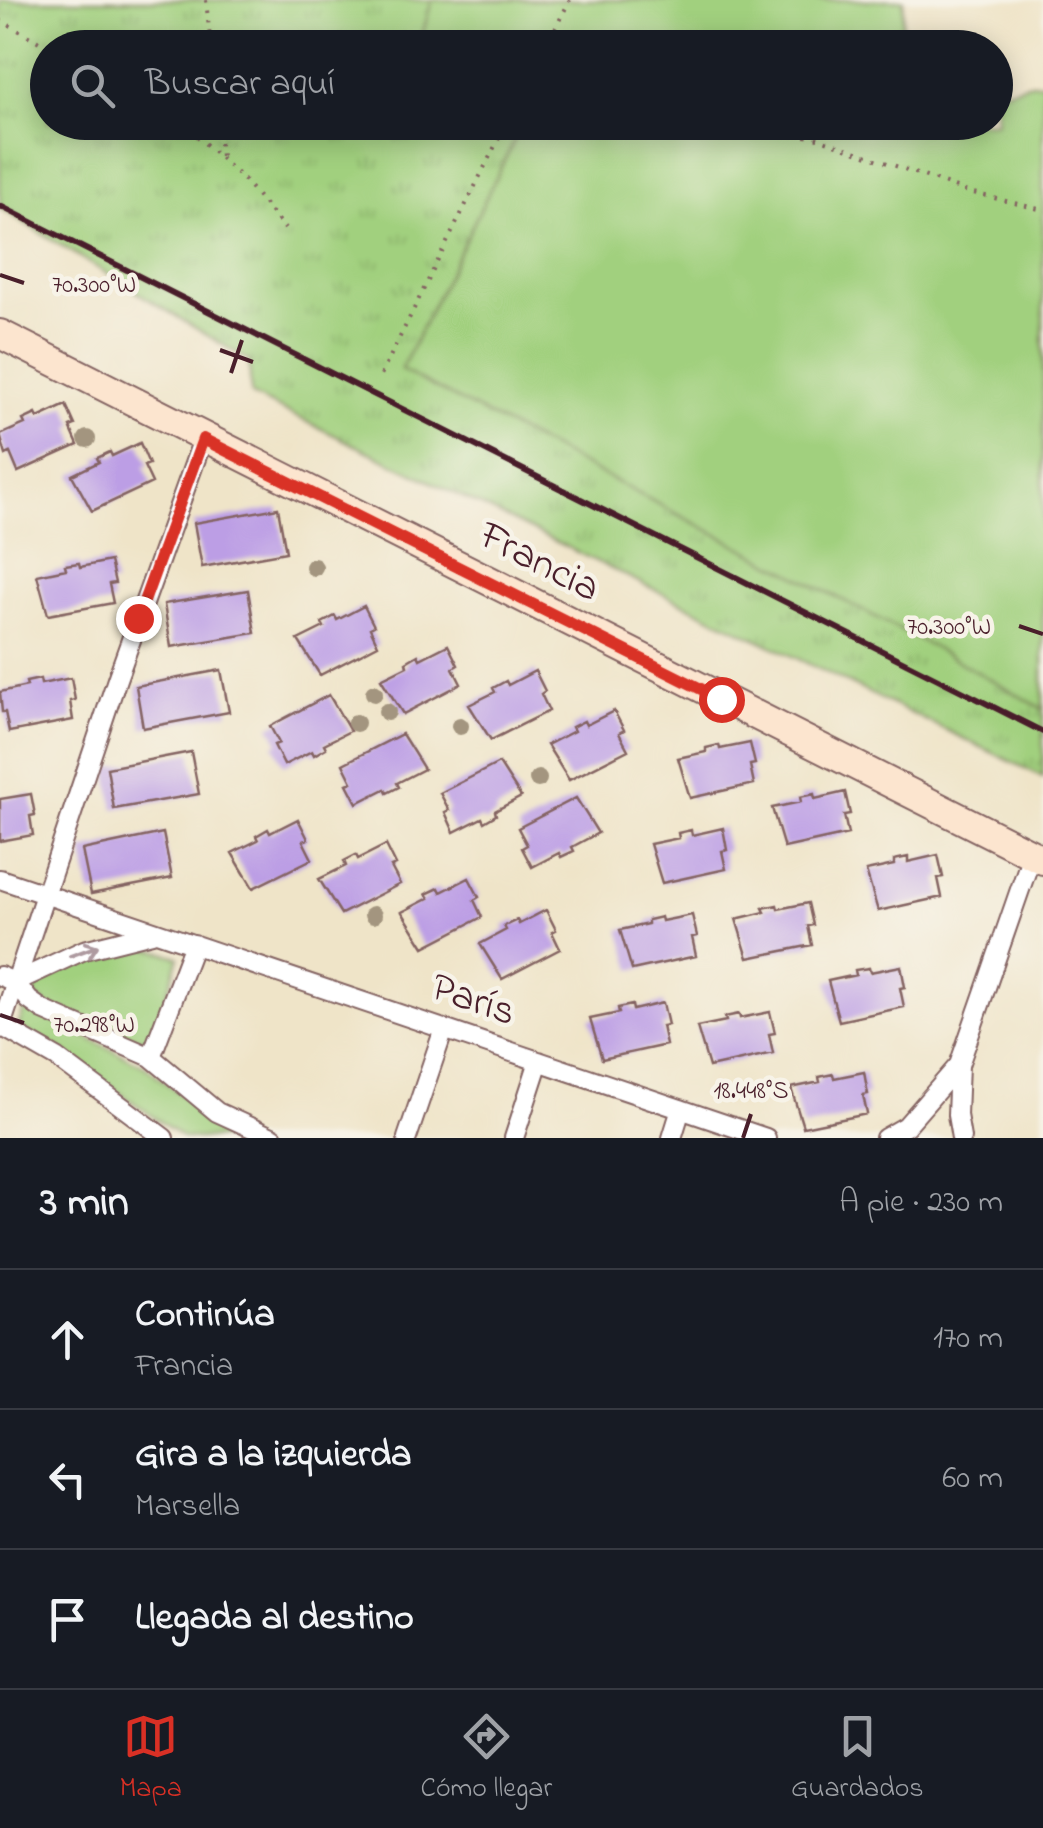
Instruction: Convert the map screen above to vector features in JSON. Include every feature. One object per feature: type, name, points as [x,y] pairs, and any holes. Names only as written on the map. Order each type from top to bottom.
[{"type":"street","name":"Francia","points":[[0,334],[1037,858]]},
{"type":"street","points":[[164,1138],[57,1058],[0,1028],[7,979],[44,894],[203,439]]},
{"type":"street","points":[[961,1138],[956,1115],[959,1065],[1037,858]]},
{"type":"street","name":"París","points":[[0,880],[766,1138]]},
{"type":"street","points":[[7,979],[84,950],[158,932]]},
{"type":"street","points":[[151,1057],[194,944]]},
{"type":"street","points":[[7,979],[43,1010],[151,1057],[217,1112],[274,1138]]},
{"type":"street","points":[[407,1138],[444,1028]]},
{"type":"street","points":[[514,1138],[538,1061]]},
{"type":"street","points":[[885,1138],[906,1126],[959,1065]]},
{"type":"street","points":[[672,1138],[681,1110]]},
{"type":"path","points":[[206,0],[209,30]]},
{"type":"path","points":[[554,30],[570,0]]},
{"type":"path","points":[[0,20],[30,37]]},
{"type":"path","points":[[202,140],[285,228]]},
{"type":"path","points":[[220,140],[221,157]]},
{"type":"path","points":[[381,375],[498,140]]},
{"type":"path","points":[[824,140],[965,191],[1043,210]]},
{"type":"green space","points":[[0,0],[844,0],[896,16],[899,30],[30,30],[30,140],[1013,140],[1013,91],[1043,83],[1043,777],[251,395],[249,361],[0,208]]},
{"type":"green space","points":[[432,0],[904,0],[902,30],[424,30]]},
{"type":"green space","points":[[1043,83],[1043,709],[931,646],[401,370],[515,140],[1013,140],[1013,88]]},
{"type":"green space","points":[[139,945],[179,957],[155,1033],[145,1041],[46,1005],[33,995],[40,978],[86,956]]},
{"type":"green space","points":[[25,1007],[145,1066],[216,1122],[249,1138],[183,1138],[57,1048],[18,1027]]},
{"type":"building","points":[[66,405],[78,445],[18,472],[10,453],[6,455],[0,435],[25,424],[23,420],[36,414],[38,418]]},
{"type":"building","points":[[140,443],[152,483],[92,511],[72,475],[99,462],[97,458],[110,452],[112,456]]},
{"type":"building","points":[[278,508],[286,552],[202,567],[194,523]]},
{"type":"building","points":[[110,561],[115,583],[109,584],[113,603],[48,615],[37,575],[66,569],[65,565],[79,563],[80,567]]},
{"type":"building","points":[[248,590],[255,633],[171,647],[164,604]]},
{"type":"building","points":[[364,606],[378,645],[320,675],[298,640],[324,627],[322,623],[335,616],[337,620]]},
{"type":"building","points":[[448,645],[458,665],[453,668],[461,684],[403,714],[381,679],[407,666],[406,662],[418,655],[420,659]]},
{"type":"building","points":[[221,670],[229,712],[143,728],[136,686]]},
{"type":"building","points":[[535,671],[549,711],[491,740],[469,705],[495,692],[493,688],[506,681],[508,685]]},
{"type":"building","points":[[71,678],[73,720],[9,732],[0,692],[40,679],[41,684]]},
{"type":"building","points":[[329,695],[350,731],[324,744],[326,748],[314,755],[312,751],[284,765],[270,726]]},
{"type":"building","points":[[614,711],[628,750],[569,780],[547,745],[574,731],[572,727],[584,721],[586,725]]},
{"type":"building","points":[[402,734],[424,769],[397,783],[399,787],[387,793],[385,789],[357,803],[343,764]]},
{"type":"building","points":[[750,743],[754,784],[690,798],[678,758],[719,745],[720,749]]},
{"type":"building","points":[[191,752],[199,794],[114,809],[107,768]]},
{"type":"building","points":[[499,763],[521,797],[484,822],[482,818],[454,832],[440,793]]},
{"type":"building","points":[[845,792],[850,814],[844,815],[848,834],[784,848],[772,808],[801,802],[800,797],[814,794],[815,799]]},
{"type":"building","points":[[31,794],[33,835],[0,841],[0,799]]},
{"type":"building","points":[[576,798],[598,833],[572,847],[574,851],[561,857],[559,853],[532,867],[518,828]]},
{"type":"building","points":[[298,819],[312,859],[253,888],[232,853],[258,840],[256,836],[268,829],[270,833]]},
{"type":"building","points":[[723,828],[726,869],[662,883],[650,844],[679,838],[678,833],[691,830],[692,835]]},
{"type":"building","points":[[163,833],[172,878],[91,894],[82,850]]},
{"type":"building","points":[[386,845],[400,884],[341,914],[319,879],[346,866],[344,861],[356,855],[358,859]]},
{"type":"building","points":[[938,855],[942,897],[878,911],[866,871],[894,865],[894,860],[908,857],[908,862]]},
{"type":"building","points":[[469,878],[479,897],[474,900],[482,917],[424,947],[402,912],[429,898],[426,894],[439,888],[441,892]]},
{"type":"building","points":[[808,903],[812,945],[748,958],[736,919],[765,912],[763,908]]},
{"type":"building","points":[[546,910],[560,949],[502,979],[480,944],[506,930],[504,926],[517,920],[519,924]]},
{"type":"building","points":[[692,915],[696,956],[632,970],[620,930],[661,917],[662,921]]},
{"type":"building","points":[[901,966],[904,1007],[839,1021],[828,981],[856,975],[855,970],[869,968],[870,972]]},
{"type":"building","points":[[663,1003],[668,1025],[662,1026],[666,1045],[602,1059],[590,1019],[619,1013],[618,1008],[632,1005],[633,1010]]},
{"type":"building","points":[[770,1012],[775,1033],[769,1034],[773,1053],[709,1067],[697,1027],[739,1014],[740,1018]]},
{"type":"building","points":[[864,1072],[867,1114],[803,1127],[791,1088],[820,1082],[819,1077]]},
{"type":"railway","points":[[0,206],[1043,732]]},
{"type":"route","points":[[138,618],[203,439],[721,699]]}]
